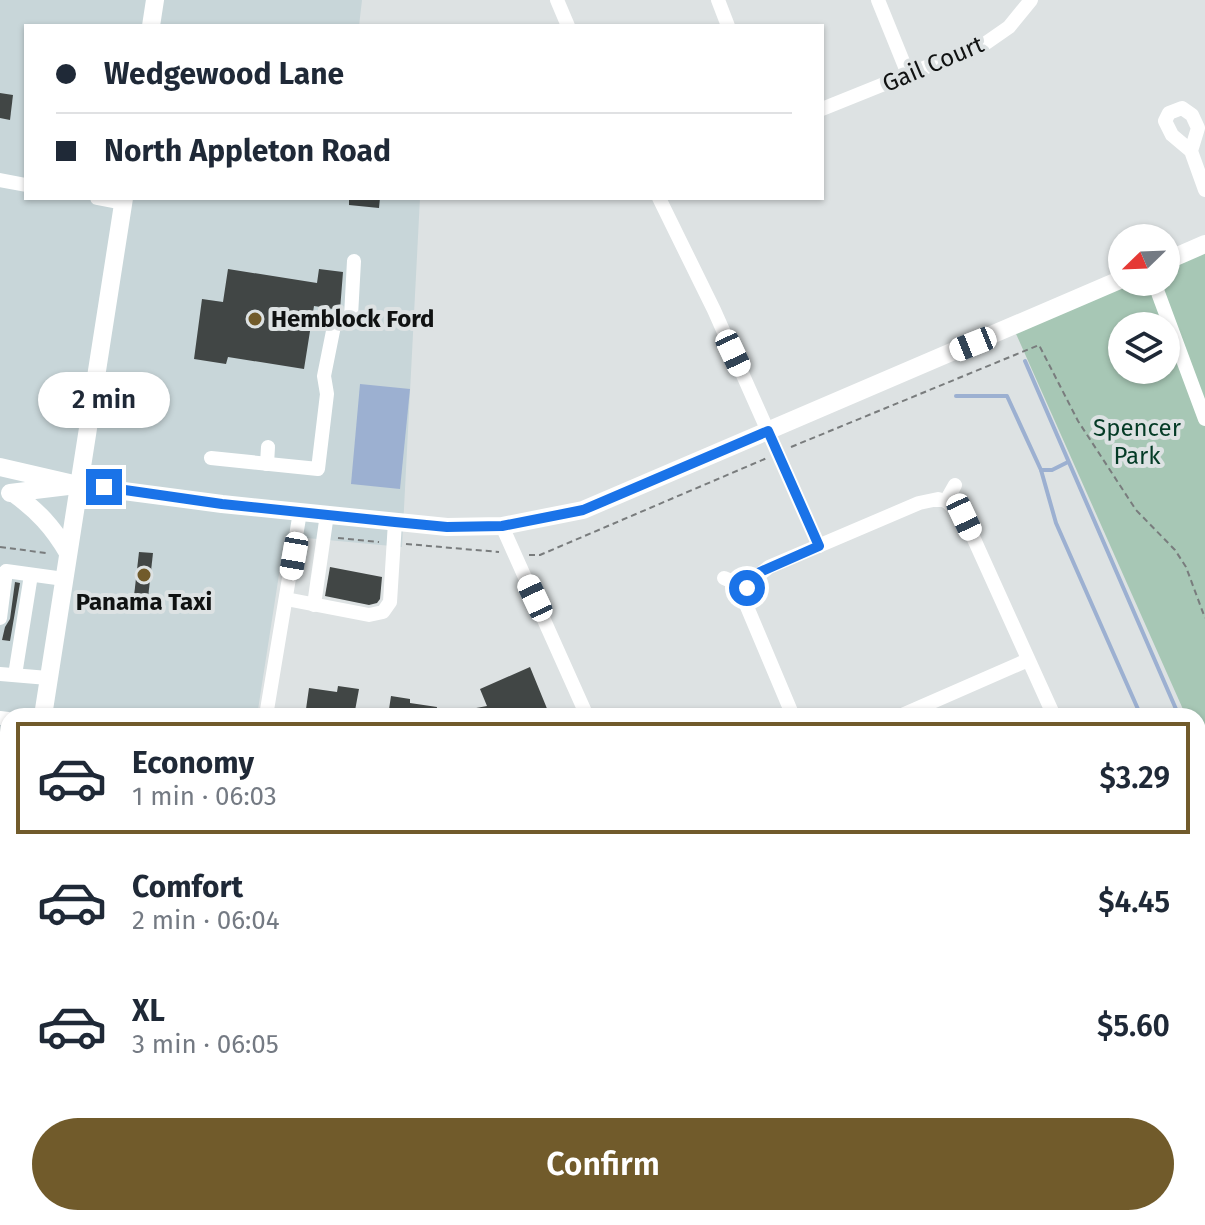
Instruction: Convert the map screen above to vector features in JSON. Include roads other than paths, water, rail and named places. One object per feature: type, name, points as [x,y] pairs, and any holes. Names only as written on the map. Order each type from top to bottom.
[{"type":"main road","points":[[151,24],[155,0]]},
{"type":"main road","points":[[44,708],[123,200]]},
{"type":"main road","points":[[1180,255],[1205,244]]},
{"type":"main road","points":[[0,467],[78,485],[300,512],[447,527],[502,526],[583,510],[1108,285]]},
{"type":"main road","points":[[6,493],[78,485]]},
{"type":"main road","points":[[6,493],[43,516],[68,553]]},
{"type":"street","points":[[557,0],[567,24]]},
{"type":"street","points":[[718,0],[727,24]]},
{"type":"street","points":[[878,0],[908,74]]},
{"type":"street","name":"Gail Court","points":[[824,108],[986,43],[1009,27],[1031,0]]},
{"type":"street","points":[[1191,151],[1205,190]]},
{"type":"street","points":[[0,180],[24,185]]},
{"type":"street","points":[[660,200],[714,310],[819,546]]},
{"type":"street","points":[[211,458],[318,469],[327,394],[324,376],[334,326],[351,316],[354,261]]},
{"type":"street","points":[[1159,296],[1205,419]]},
{"type":"street","points":[[267,464],[268,447]]},
{"type":"street","points":[[946,501],[955,485]]},
{"type":"street","points":[[789,708],[753,627],[745,602],[747,588],[760,572],[919,503],[938,499],[946,501],[964,517],[1050,708]]},
{"type":"street","points":[[267,708],[300,512]]},
{"type":"street","points":[[314,605],[327,514]]},
{"type":"street","points":[[286,599],[369,615],[383,612],[390,602],[395,522]]},
{"type":"street","points":[[502,526],[583,708]]},
{"type":"street","points":[[0,618],[3,567],[31,575],[64,579]]},
{"type":"street","points":[[31,575],[8,675],[48,678]]},
{"type":"street","points":[[724,578],[747,588]]},
{"type":"street","points":[[918,708],[1028,660]]},
{"type":"water","points":[[360,384],[410,389],[400,489],[351,484]]},
{"type":"waterway","points":[[1025,361],[1176,708]]},
{"type":"waterway","points":[[956,396],[1007,396],[1041,470],[1056,523],[1137,708]]},
{"type":"waterway","points":[[1041,470],[1052,470],[1068,462]]},
{"type":"place","name":"Hemblock Ford","points":[[255,319]]},
{"type":"place","name":"Panama Taxi","points":[[144,575]]},
{"type":"park label","name":"Spencer Park","points":[[1137,442]]}]
